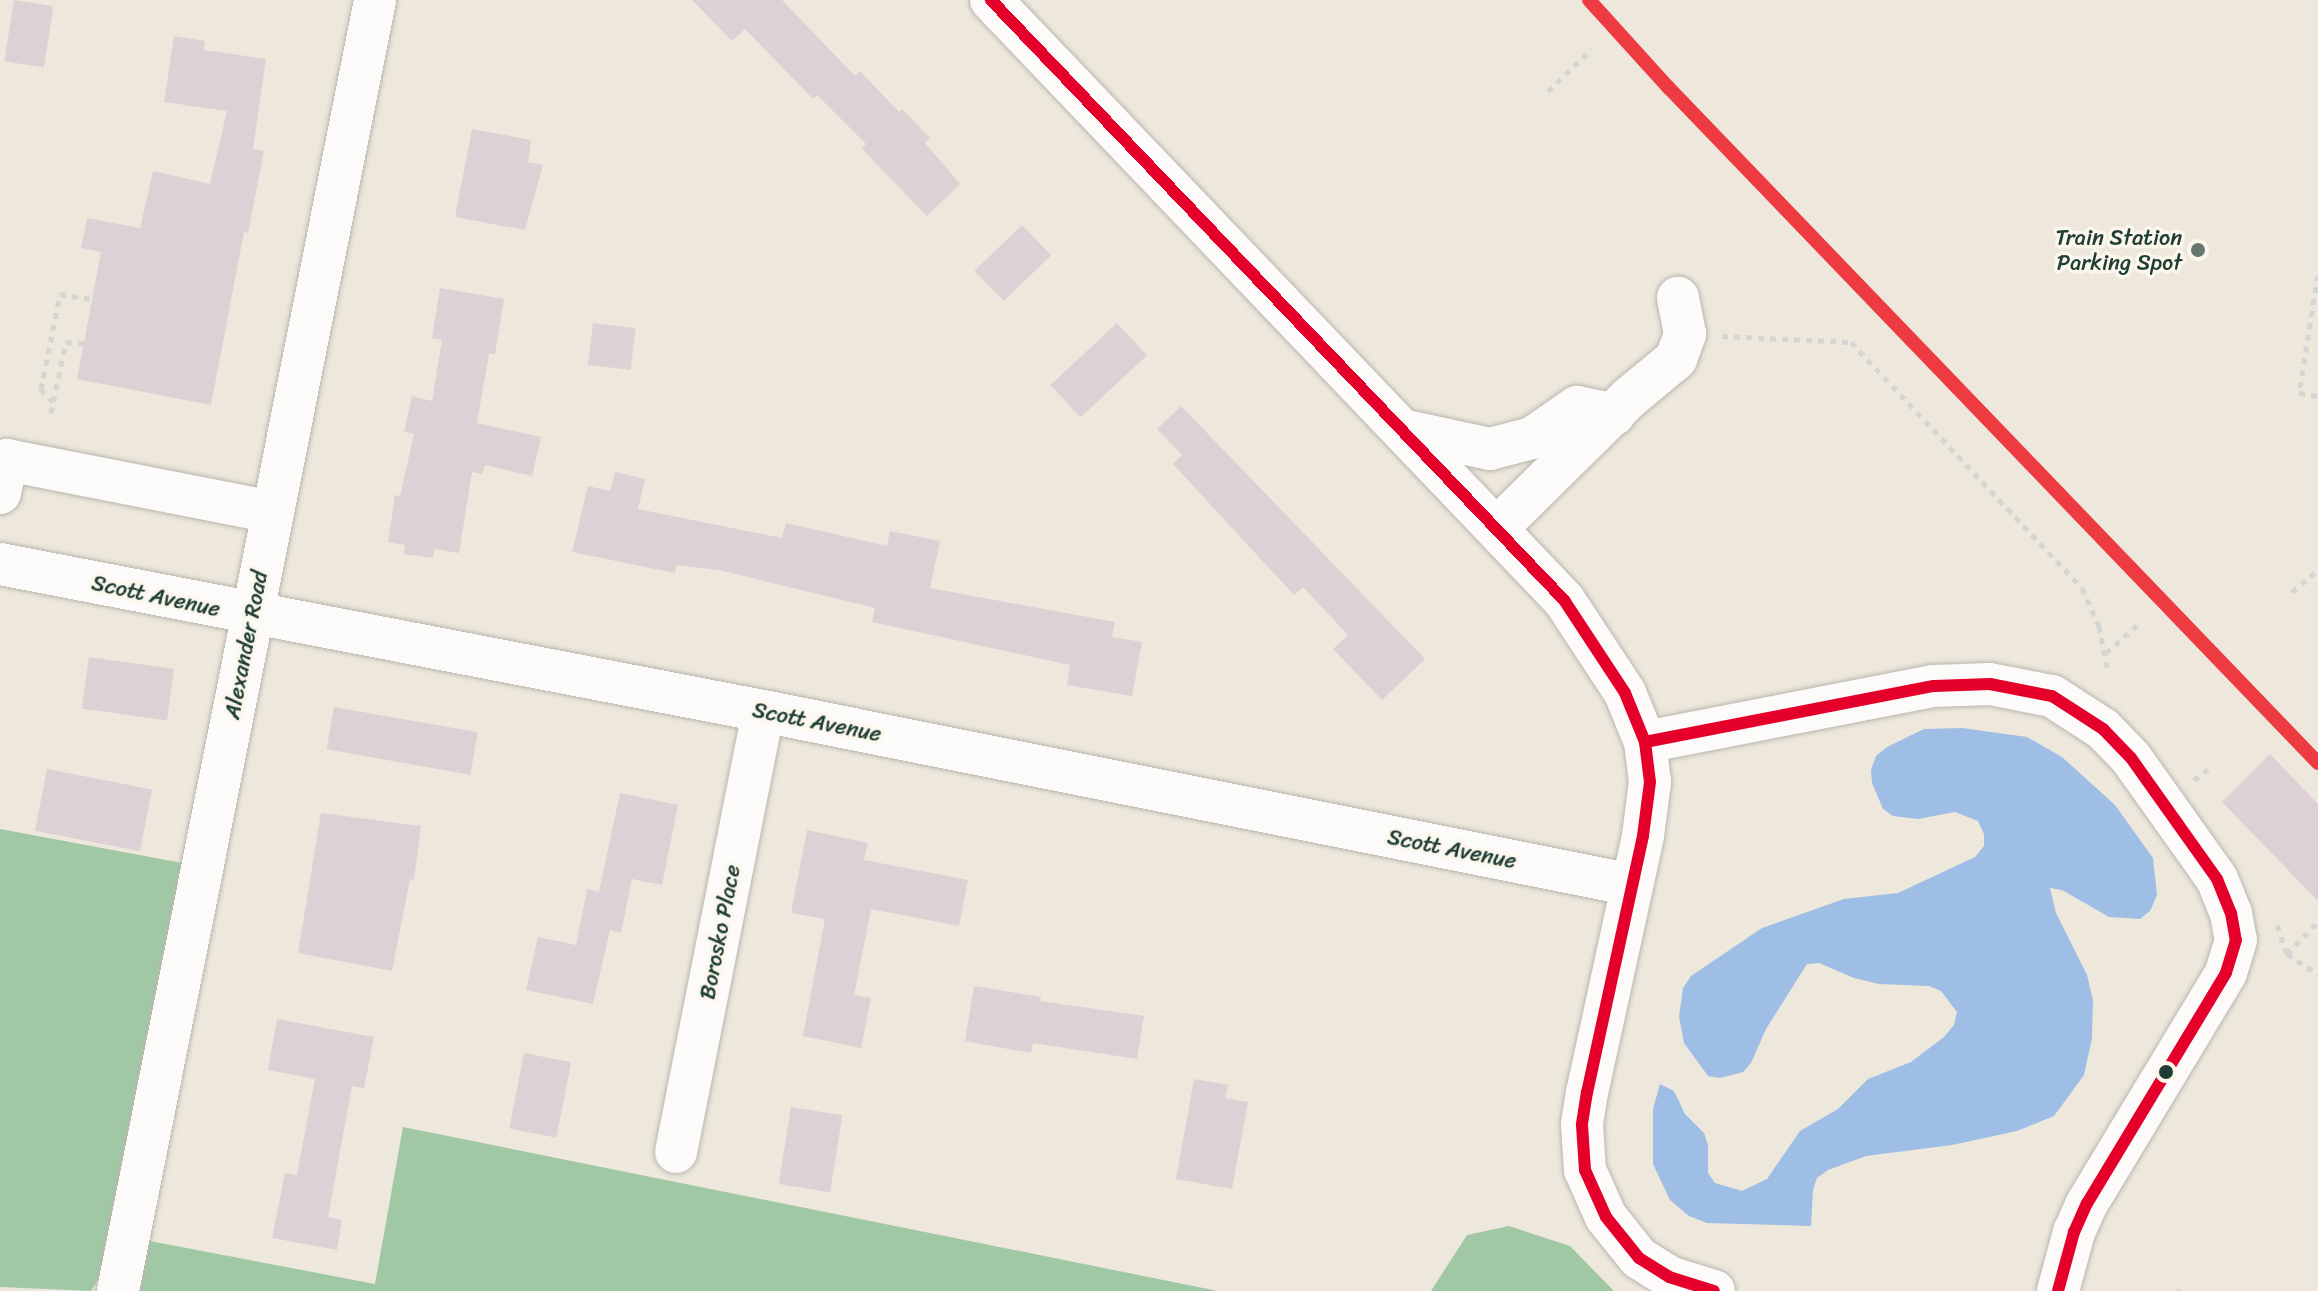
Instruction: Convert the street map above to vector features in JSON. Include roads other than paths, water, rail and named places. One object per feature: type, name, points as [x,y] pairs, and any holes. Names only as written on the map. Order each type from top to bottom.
[{"type":"street","points":[[991,0],[1564,600],[1625,693],[1645,742],[1650,782],[1632,885],[1587,1092],[1582,1125],[1585,1170],[1606,1217],[1639,1258],[1669,1277],[1714,1291]]},
{"type":"street","name":"Alexander Road","points":[[118,1291],[273,512],[369,1]]},
{"type":"street","points":[[1497,528],[1622,405],[1676,359],[1682,316]]},
{"type":"street","points":[[1402,430],[1490,449],[1532,438],[1577,407],[1622,405]]},
{"type":"street","points":[[0,493],[7,460],[273,512]]},
{"type":"street","name":"Scott Avenue","points":[[0,564],[252,615],[763,711],[1632,885]]},
{"type":"street","points":[[1645,742],[1934,686],[1990,684],[2033,690],[2064,702],[2103,729],[2151,783],[2217,879],[2235,927],[2233,954],[2226,973],[2100,1178],[2074,1232],[2058,1291]]},
{"type":"street","name":"Borosko Place","points":[[676,1152],[763,711]]},
{"type":"water","points":[[1962,728],[2027,737],[2062,757],[2115,805],[2153,858],[2157,895],[2150,911],[2140,919],[2109,917],[2062,890],[2050,888],[2056,913],[2087,975],[2093,1000],[2092,1038],[2084,1075],[2054,1116],[2017,1131],[1952,1145],[1866,1156],[1828,1170],[1817,1178],[1813,1190],[1811,1226],[1707,1223],[1689,1216],[1670,1200],[1653,1164],[1653,1109],[1660,1084],[1674,1091],[1685,1114],[1704,1133],[1708,1145],[1708,1173],[1715,1183],[1742,1191],[1767,1179],[1800,1131],[1838,1109],[1868,1079],[1911,1062],[1944,1037],[1954,1025],[1957,1012],[1941,991],[1929,986],[1879,984],[1854,978],[1819,963],[1807,964],[1766,1029],[1751,1063],[1743,1072],[1720,1078],[1708,1076],[1684,1043],[1679,1016],[1683,988],[1691,976],[1762,928],[1844,899],[1898,893],[1975,857],[1984,846],[1984,834],[1978,821],[1955,812],[1918,819],[1893,816],[1883,809],[1872,783],[1871,770],[1876,756],[1887,747],[1924,729]]},
{"type":"place","name":"Train Station Parking Spot","points":[[2198,250]]}]
